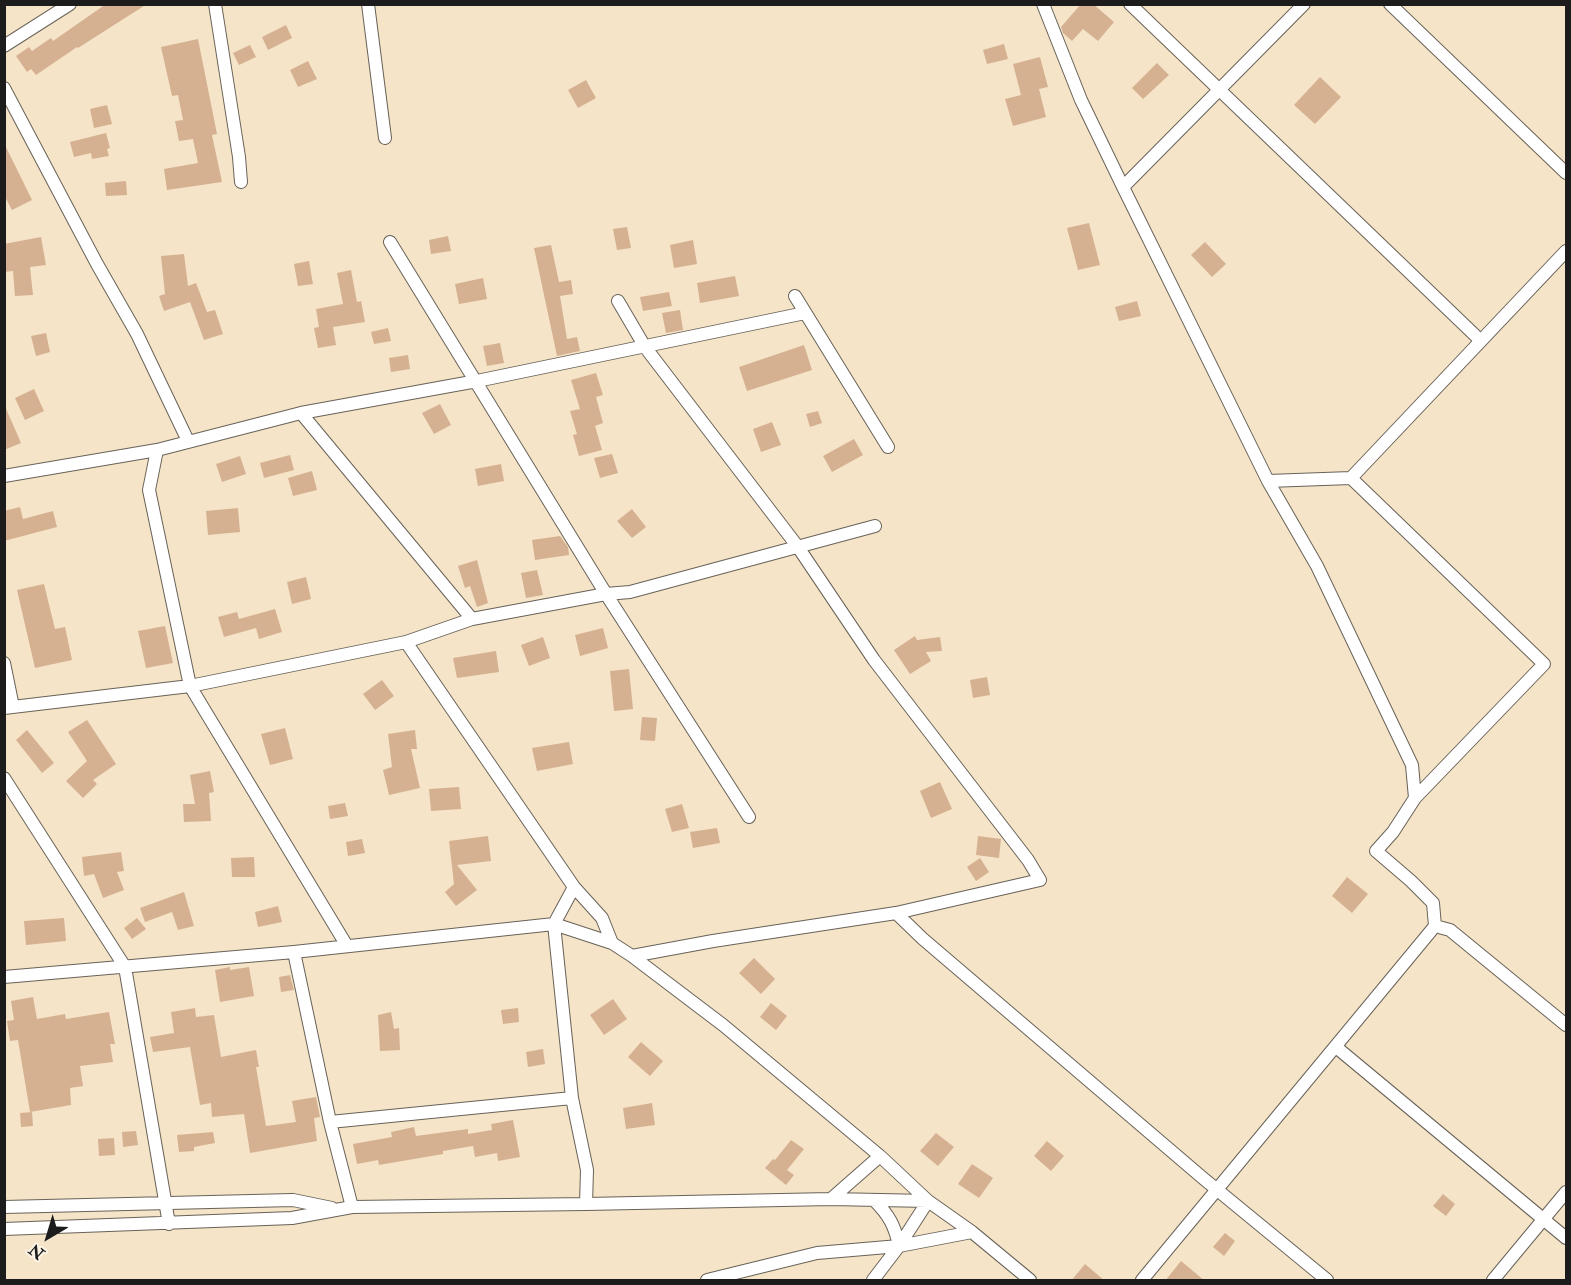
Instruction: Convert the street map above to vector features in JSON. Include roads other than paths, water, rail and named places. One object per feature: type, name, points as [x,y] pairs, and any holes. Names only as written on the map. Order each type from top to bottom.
[{"type":"street","points":[[4,46],[70,4]]},
{"type":"street","points":[[215,4],[241,182]]},
{"type":"street","points":[[368,4],[385,138]]},
{"type":"street","points":[[1043,4],[1081,100],[1268,481],[1317,566],[1412,765],[1414,798]]},
{"type":"street","points":[[1130,4],[1481,342]]},
{"type":"street","points":[[1124,188],[1304,4]]},
{"type":"street","points":[[1390,4],[1566,173]]},
{"type":"street","points":[[4,87],[97,264],[137,334],[188,441]]},
{"type":"street","points":[[390,242],[606,594],[749,817]]},
{"type":"street","points":[[1268,481],[1351,478],[1566,251]]},
{"type":"street","points":[[795,296],[888,447]]},
{"type":"street","points":[[618,301],[645,346],[798,547],[874,660],[1028,860],[1040,880],[896,914],[713,941],[632,956]]},
{"type":"street","points":[[4,476],[157,450],[301,413],[477,381],[805,313]]},
{"type":"street","points":[[301,413],[472,619]]},
{"type":"street","points":[[157,450],[149,490],[190,686],[347,946]]},
{"type":"street","points":[[1142,1281],[1436,926],[1433,903],[1411,880],[1376,851],[1393,832],[1414,798],[1544,664],[1351,478]]},
{"type":"street","points":[[4,663],[9,707],[190,686],[406,642],[472,619],[606,594],[630,592],[875,526]]},
{"type":"street","points":[[406,642],[574,887],[602,918],[612,943]]},
{"type":"street","points":[[4,778],[125,967],[169,1224]]},
{"type":"street","points":[[574,887],[554,924],[572,1098],[587,1170],[586,1204]]},
{"type":"street","points":[[896,914],[1217,1190],[1327,1281]]},
{"type":"street","points":[[4,977],[294,952],[554,924],[612,943],[632,956],[723,1025],[880,1156],[928,1202],[972,1232],[1030,1281]]},
{"type":"street","points":[[1436,926],[1450,930],[1566,1025]]},
{"type":"street","points":[[294,952],[330,1122],[352,1207]]},
{"type":"street","points":[[1336,1047],[1566,1238]]},
{"type":"street","points":[[330,1122],[572,1098]]},
{"type":"street","points":[[831,1199],[880,1156]]},
{"type":"street","points":[[1493,1281],[1566,1192]]},
{"type":"street","points":[[4,1230],[292,1218],[352,1207],[831,1199],[928,1202]]},
{"type":"street","points":[[4,1207],[293,1200],[336,1209]]},
{"type":"street","points":[[874,1200],[888,1213],[895,1227],[899,1246]]},
{"type":"street","points":[[873,1281],[928,1202]]},
{"type":"street","points":[[707,1281],[817,1252],[899,1246],[972,1232]]}]
